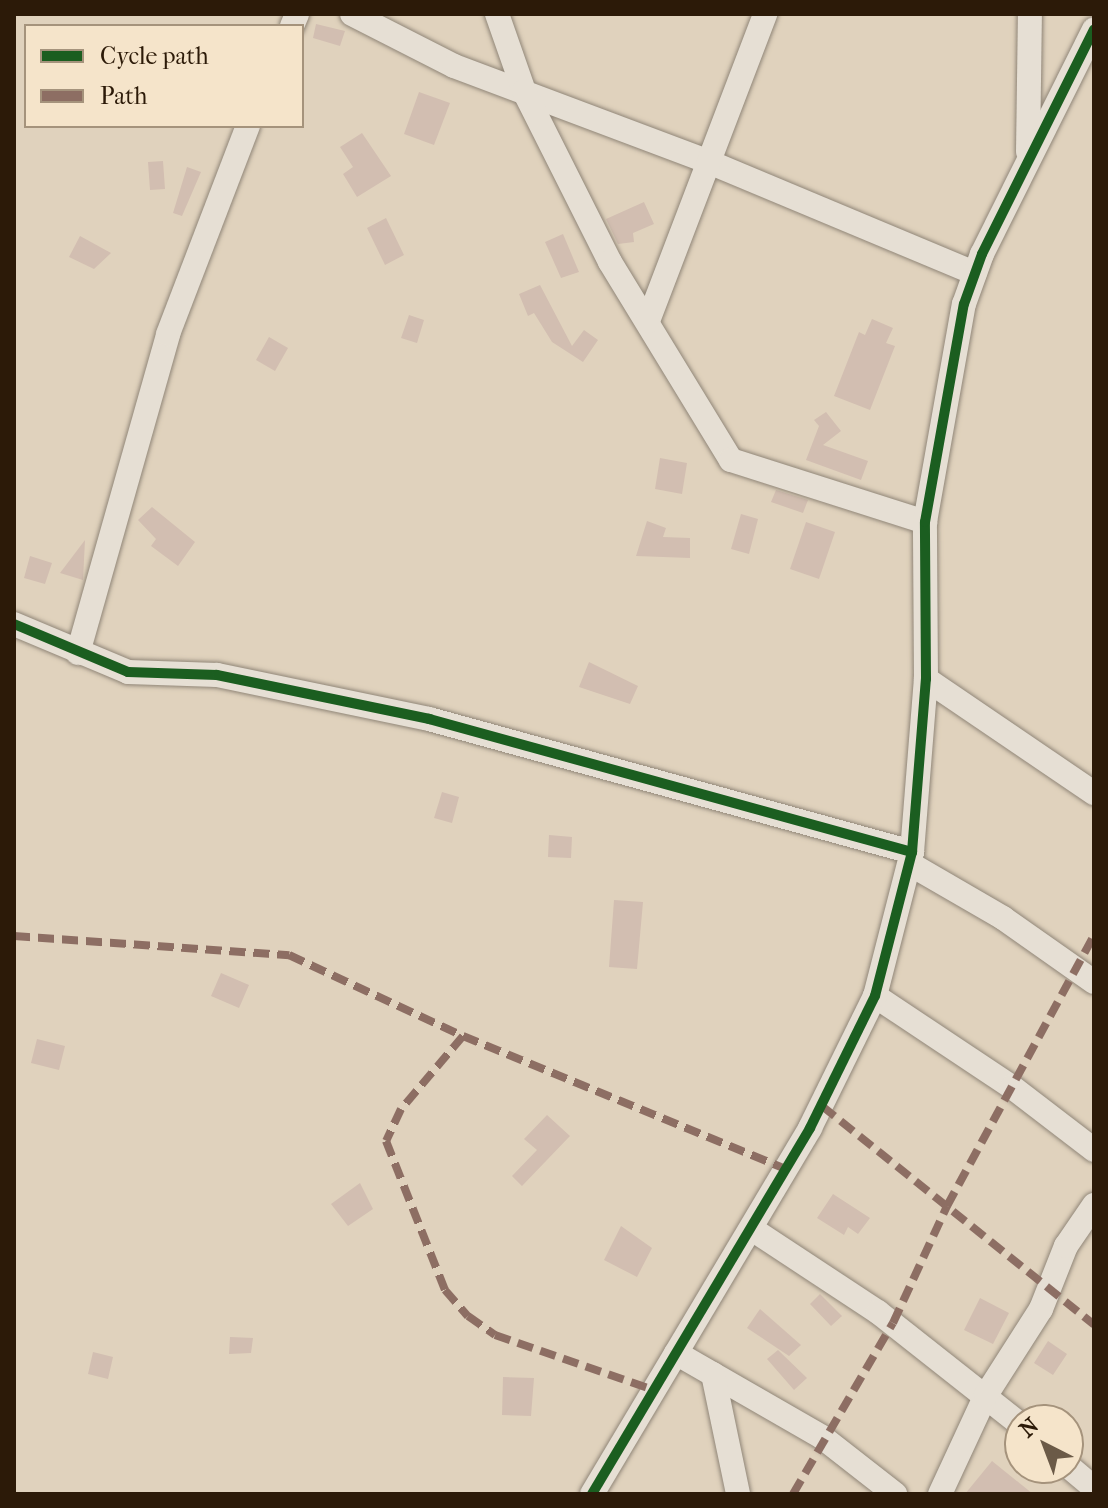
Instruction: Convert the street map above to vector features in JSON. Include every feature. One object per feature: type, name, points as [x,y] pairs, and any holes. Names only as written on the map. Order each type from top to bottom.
[{"type":"street","points":[[352,14],[454,66],[709,162],[975,273]]},
{"type":"street","points":[[497,14],[524,91],[610,262],[733,462],[925,522]]},
{"type":"street","points":[[648,321],[765,14]]},
{"type":"street","points":[[1028,160],[1030,14]]},
{"type":"street","points":[[1088,14],[1094,15]]},
{"type":"street","points":[[592,1494],[752,1229],[829,1092],[875,996],[911,858],[926,679],[925,522],[964,304],[975,273],[1028,160],[1094,29]]},
{"type":"street","points":[[78,653],[168,334],[247,128]]},
{"type":"street","points":[[14,624],[128,672],[217,675],[429,719],[911,858],[1094,982]]},
{"type":"street","points":[[926,679],[1088,782]]},
{"type":"street","points":[[875,996],[1012,1087],[1094,1150]]},
{"type":"street","points":[[940,1494],[986,1395],[1041,1309],[1066,1246],[1094,1205]]},
{"type":"street","points":[[752,1229],[878,1312],[1004,1410]]},
{"type":"street","points":[[676,1353],[822,1437],[895,1494]]},
{"type":"street","points":[[713,1374],[738,1494]]},
{"type":"street","points":[[1090,1494],[1094,1488]]},
{"type":"building","points":[[316,24],[345,31],[340,46],[313,38]]},
{"type":"building","points":[[419,92],[450,103],[434,145],[404,134]]},
{"type":"building","points":[[362,133],[391,176],[357,197],[343,174],[353,167],[340,147]]},
{"type":"building","points":[[163,161],[165,189],[150,190],[148,162]]},
{"type":"building","points":[[187,167],[201,172],[182,216],[173,213]]},
{"type":"building","points":[[644,202],[654,224],[633,233],[634,242],[618,244],[606,219]]},
{"type":"building","points":[[386,218],[404,255],[385,265],[367,228]]},
{"type":"building","points":[[563,234],[579,272],[561,278],[545,242]]},
{"type":"building","points":[[80,236],[111,253],[94,269],[69,257]]},
{"type":"building","points":[[540,285],[572,346],[584,330],[598,340],[583,362],[552,342],[534,313],[528,316],[519,294]]},
{"type":"building","points":[[409,315],[424,320],[417,343],[401,338]]},
{"type":"building","points":[[872,319],[893,328],[886,343],[895,346],[870,410],[834,396],[859,332],[865,335]]},
{"type":"building","points":[[269,337],[288,348],[275,371],[256,360]]},
{"type":"building","points":[[826,412],[841,431],[823,445],[868,461],[861,480],[806,460],[819,426],[814,420]]},
{"type":"building","points":[[660,458],[687,463],[682,494],[655,489]]},
{"type":"building","points":[[776,490],[808,500],[803,513],[771,502]]},
{"type":"building","points":[[152,507],[195,542],[178,566],[151,546],[156,539],[138,520]]},
{"type":"building","points":[[741,514],[758,519],[749,554],[731,549]]},
{"type":"building","points":[[647,521],[666,528],[663,537],[690,538],[690,558],[636,556]]},
{"type":"building","points":[[806,522],[835,532],[819,579],[790,569]]},
{"type":"building","points":[[85,540],[83,580],[60,573]]},
{"type":"building","points":[[30,556],[52,563],[45,584],[24,578]]},
{"type":"building","points":[[589,662],[638,686],[630,704],[579,687]]},
{"type":"building","points":[[442,792],[459,797],[452,823],[434,818]]},
{"type":"building","points":[[549,835],[572,837],[571,858],[548,857]]},
{"type":"building","points":[[614,900],[643,902],[637,969],[609,967]]},
{"type":"building","points":[[221,973],[249,985],[239,1008],[211,996]]},
{"type":"building","points":[[37,1039],[65,1046],[59,1070],[31,1063]]},
{"type":"building","points":[[547,1115],[570,1136],[522,1186],[512,1176],[537,1150],[524,1139]]},
{"type":"building","points":[[360,1183],[373,1209],[348,1226],[331,1204]]},
{"type":"building","points":[[833,1194],[870,1218],[858,1234],[848,1227],[844,1235],[817,1218]]},
{"type":"building","points":[[621,1226],[652,1248],[637,1277],[604,1260]]},
{"type":"building","points":[[820,1294],[842,1316],[831,1326],[810,1304]]},
{"type":"building","points":[[980,1298],[1009,1313],[993,1344],[964,1330]]},
{"type":"building","points":[[760,1309],[801,1345],[789,1356],[747,1328]]},
{"type":"building","points":[[230,1337],[253,1338],[251,1353],[229,1354]]},
{"type":"building","points":[[1048,1341],[1067,1354],[1053,1375],[1034,1363]]},
{"type":"building","points":[[778,1350],[807,1378],[794,1390],[767,1359]]},
{"type":"building","points":[[93,1352],[113,1357],[108,1379],[88,1374]]},
{"type":"building","points":[[503,1377],[534,1378],[531,1416],[502,1415]]},
{"type":"building","points":[[992,1461],[1004,1471],[1004,1484],[1021,1484],[1033,1494],[965,1494]]},
{"type":"marked path","points":[[793,1494],[893,1323],[947,1206],[1094,935]]},
{"type":"marked path","points":[[14,936],[289,955],[463,1036],[786,1169]]},
{"type":"marked path","points":[[463,1036],[401,1109],[386,1141],[445,1290],[468,1316],[495,1335],[654,1390]]},
{"type":"marked path","points":[[822,1106],[1094,1325]]},
{"type":"cycle path","points":[[592,1494],[810,1128],[875,996],[912,852],[926,679],[925,522],[964,304],[982,254],[1094,29]]},
{"type":"cycle path","points":[[14,624],[128,672],[217,675],[429,719],[912,852]]}]
